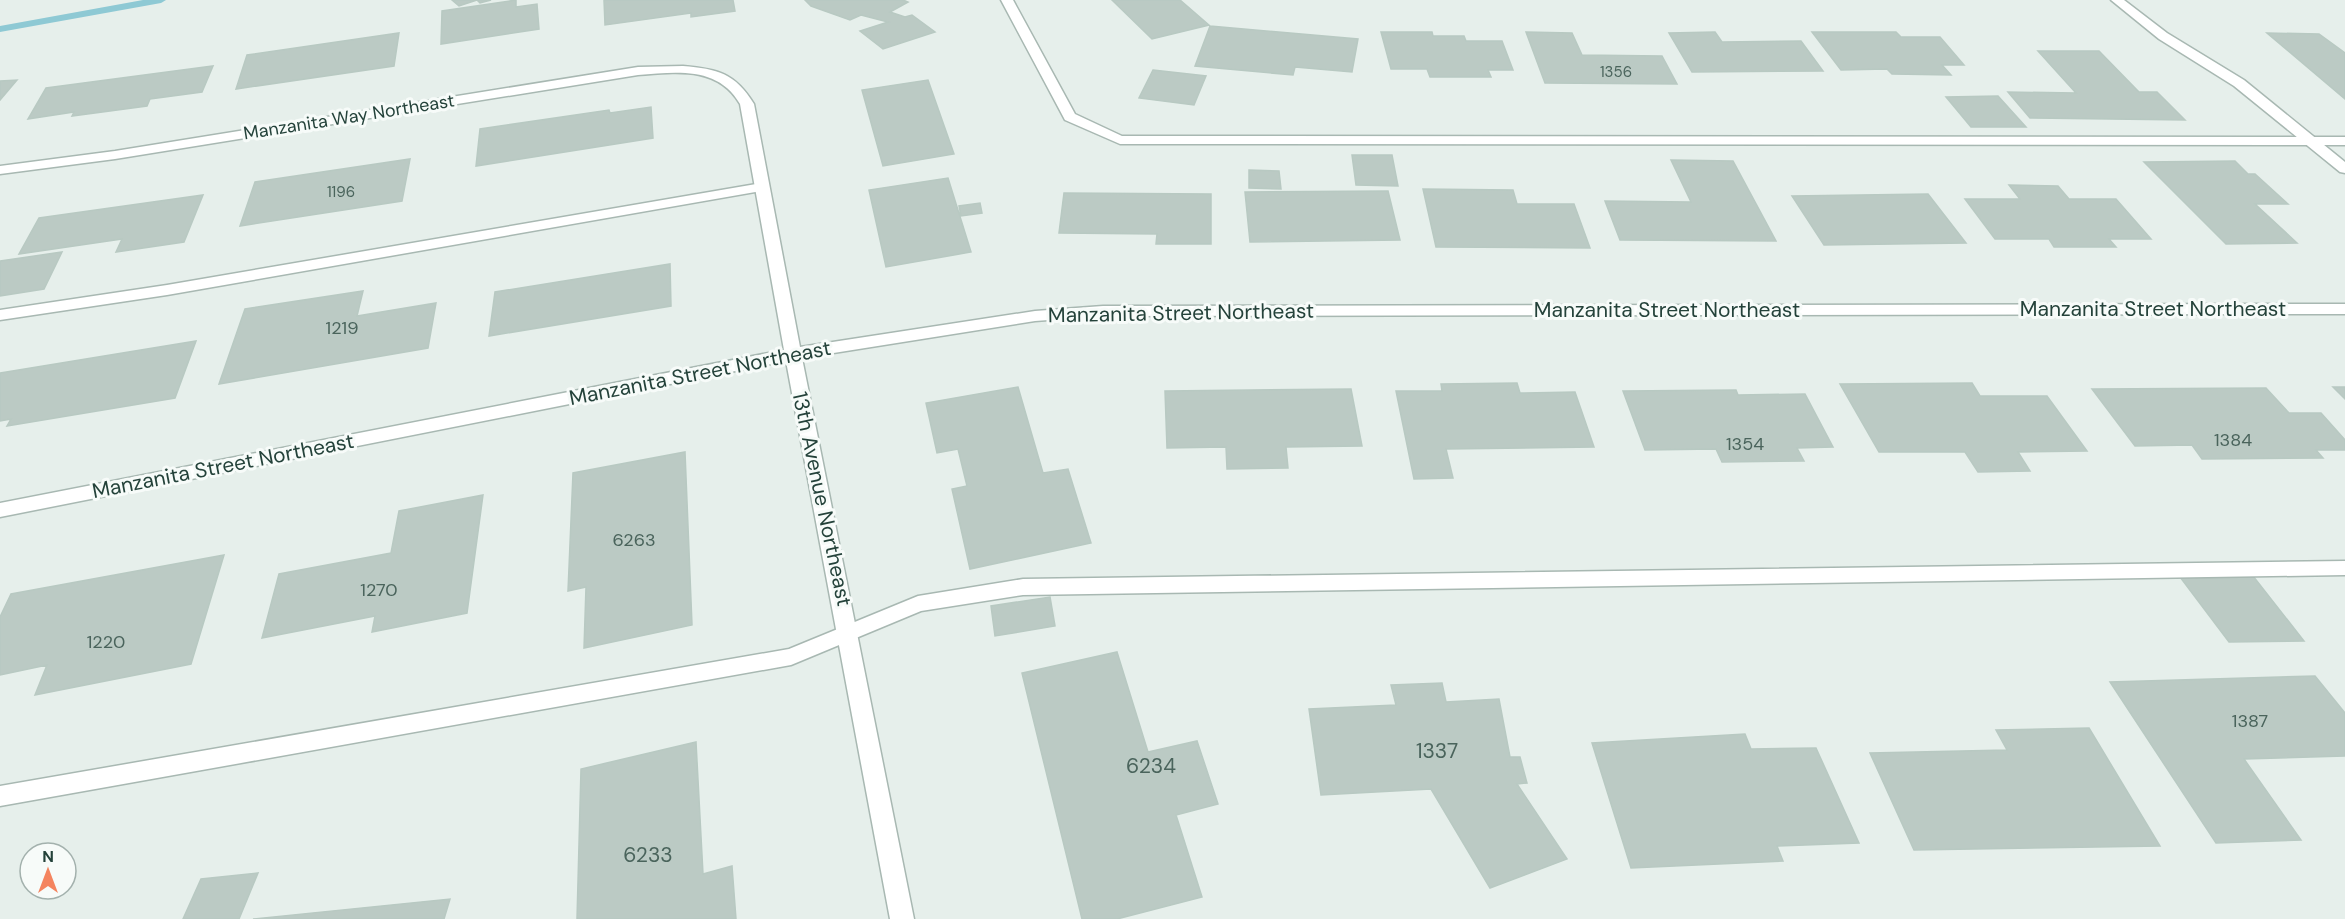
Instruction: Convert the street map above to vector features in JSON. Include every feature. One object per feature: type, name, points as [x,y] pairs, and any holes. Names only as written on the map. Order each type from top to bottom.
[{"type":"street","points":[[1007,0],[1070,117],[1120,140],[2345,141]]},
{"type":"street","points":[[2117,0],[2163,36],[2239,83],[2345,169]]},
{"type":"street","name":"Manzanita Way Northeast","points":[[0,170],[115,155],[600,75],[671,69],[699,72]]},
{"type":"street","name":"13th Avenue Northeast","points":[[699,72],[726,79],[738,88],[747,104],[792,354],[849,632],[902,919]]},
{"type":"street","points":[[0,315],[178,288],[762,187]]},
{"type":"street","name":"Manzanita Street Northeast","points":[[0,510],[792,354],[1035,316],[1103,311],[2345,309]]},
{"type":"street","points":[[0,796],[791,657],[918,604],[1023,587],[2345,568]]},
{"type":"building","points":[[452,0],[477,0],[459,6]]},
{"type":"building","points":[[516,0],[516,7],[537,4],[539,29],[441,44],[442,11]]},
{"type":"building","points":[[604,0],[733,0],[735,11],[691,17],[691,13],[605,25]]},
{"type":"building","points":[[805,0],[903,0],[908,2],[890,12],[905,17],[912,15],[935,32],[883,49],[860,31],[888,22],[861,15],[850,20],[811,6]]},
{"type":"building","points":[[1112,0],[1180,0],[1209,25],[1152,39]]},
{"type":"building","points":[[1210,26],[1358,39],[1352,72],[1295,67],[1293,75],[1195,66]]},
{"type":"building","points":[[1381,32],[1432,32],[1433,36],[1464,36],[1466,41],[1502,41],[1513,70],[1488,70],[1491,77],[1430,77],[1427,69],[1391,69]]},
{"type":"building","points":[[1526,32],[1572,33],[1582,55],[1662,56],[1677,84],[1545,83]]},
{"type":"building","points":[[1715,32],[1722,42],[1801,41],[1823,71],[1692,72],[1669,33]]},
{"type":"building","points":[[1812,32],[1896,32],[1901,37],[1940,37],[1964,65],[1942,65],[1951,75],[1892,74],[1887,69],[1841,70]]},
{"type":"building","points":[[399,33],[394,66],[236,89],[247,55]]},
{"type":"building","points":[[2267,33],[2319,34],[2345,53],[2345,99]]},
{"type":"building","points":[[2038,51],[2099,51],[2139,92],[2157,92],[2185,120],[2030,118],[2008,92],[2076,93]]},
{"type":"building","points":[[213,66],[202,92],[150,99],[147,106],[72,116],[74,112],[28,119],[46,88]]},
{"type":"building","points":[[1153,70],[1206,76],[1194,105],[1139,98]]},
{"type":"building","points":[[17,80],[0,100],[0,81]]},
{"type":"building","points":[[928,80],[954,154],[883,166],[862,90]]},
{"type":"building","points":[[1998,96],[2026,127],[1971,127],[1946,97]]},
{"type":"building","points":[[651,107],[653,138],[476,166],[480,129],[609,110],[610,113]]},
{"type":"building","points":[[1352,155],[1392,155],[1398,186],[1356,185]]},
{"type":"building","points":[[410,159],[402,201],[240,226],[255,182]]},
{"type":"building","points":[[1671,160],[1733,161],[1776,241],[1620,240],[1605,201],[1691,202]]},
{"type":"building","points":[[2235,161],[2248,174],[2255,174],[2288,204],[2255,204],[2297,243],[2226,244],[2144,162]]},
{"type":"building","points":[[1249,170],[1279,171],[1281,189],[1249,188]]},
{"type":"building","points":[[948,178],[971,252],[886,267],[869,190]]},
{"type":"building","points":[[2009,185],[2058,186],[2069,199],[2116,199],[2151,239],[2109,239],[2116,247],[2054,247],[2049,239],[1995,239],[1965,199],[2020,199]]},
{"type":"building","points":[[1423,189],[1513,190],[1517,204],[1574,204],[1590,248],[1436,247]]},
{"type":"building","points":[[1388,191],[1400,240],[1250,242],[1245,192]]},
{"type":"building","points":[[1064,193],[1211,194],[1211,244],[1156,244],[1157,234],[1059,233]]},
{"type":"building","points":[[1928,194],[1966,243],[1824,245],[1792,196]]},
{"type":"building","points":[[203,195],[184,242],[116,252],[122,239],[19,254],[39,218]]},
{"type":"building","points":[[980,203],[982,213],[961,216],[959,206]]},
{"type":"building","points":[[62,252],[44,289],[0,296],[0,261]]},
{"type":"building","points":[[670,264],[671,306],[489,336],[495,292]]},
{"type":"building","points":[[363,291],[357,316],[436,303],[428,348],[219,384],[245,309]]},
{"type":"building","points":[[196,341],[175,398],[7,426],[11,419],[0,421],[0,373]]},
{"type":"building","points":[[1517,383],[1520,393],[1575,392],[1594,447],[1446,449],[1453,478],[1414,479],[1396,391],[1442,391],[1441,384]]},
{"type":"building","points":[[1972,383],[1980,396],[2047,396],[2087,451],[2018,452],[2030,471],[1978,472],[1965,452],[1879,452],[1840,384]]},
{"type":"building","points":[[1018,387],[1043,473],[1068,469],[1091,543],[970,569],[952,489],[967,486],[958,449],[937,453],[926,403]]},
{"type":"building","points":[[2333,387],[2345,387],[2345,399]]},
{"type":"building","points":[[2266,388],[2289,413],[2321,413],[2345,440],[2345,450],[2316,450],[2323,458],[2202,459],[2192,445],[2135,446],[2092,389]]},
{"type":"building","points":[[1351,389],[1362,446],[1286,447],[1288,468],[1227,469],[1226,447],[1167,448],[1165,391]]},
{"type":"building","points":[[1736,390],[1738,395],[1805,394],[1833,447],[1797,448],[1804,461],[1722,462],[1716,449],[1645,450],[1623,391]]},
{"type":"building","points":[[685,452],[692,625],[584,648],[586,587],[568,591],[573,473]]},
{"type":"building","points":[[483,495],[467,613],[372,632],[375,616],[262,638],[279,574],[391,553],[399,511]]},
{"type":"building","points":[[224,555],[191,664],[35,695],[47,665],[0,675],[0,617],[11,594]]},
{"type":"building","points":[[2253,576],[2304,641],[2229,642],[2180,577]]},
{"type":"building","points":[[1050,597],[1055,626],[995,636],[991,606]]},
{"type":"building","points":[[1117,652],[1148,752],[1197,741],[1218,804],[1176,815],[1202,897],[1117,919],[1082,919],[1022,673]]},
{"type":"building","points":[[2315,676],[2345,713],[2345,756],[2244,759],[2301,840],[2216,843],[2110,682]]},
{"type":"building","points":[[1442,683],[1446,702],[1499,699],[1510,757],[1520,757],[1527,783],[1517,784],[1567,859],[1490,888],[1431,789],[1321,795],[1309,709],[1396,705],[1391,685]]},
{"type":"building","points":[[2089,728],[2160,846],[1914,850],[1870,753],[2007,750],[1996,730]]},
{"type":"building","points":[[1745,734],[1751,749],[1816,748],[1859,843],[1777,846],[1783,861],[1631,868],[1592,743]]},
{"type":"building","points":[[696,742],[703,874],[732,866],[736,919],[577,919],[581,769]]},
{"type":"building","points":[[258,873],[239,919],[183,919],[201,879]]},
{"type":"building","points":[[450,899],[444,919],[253,919]]},
{"type":"waterway","points":[[0,29],[161,0]]}]
